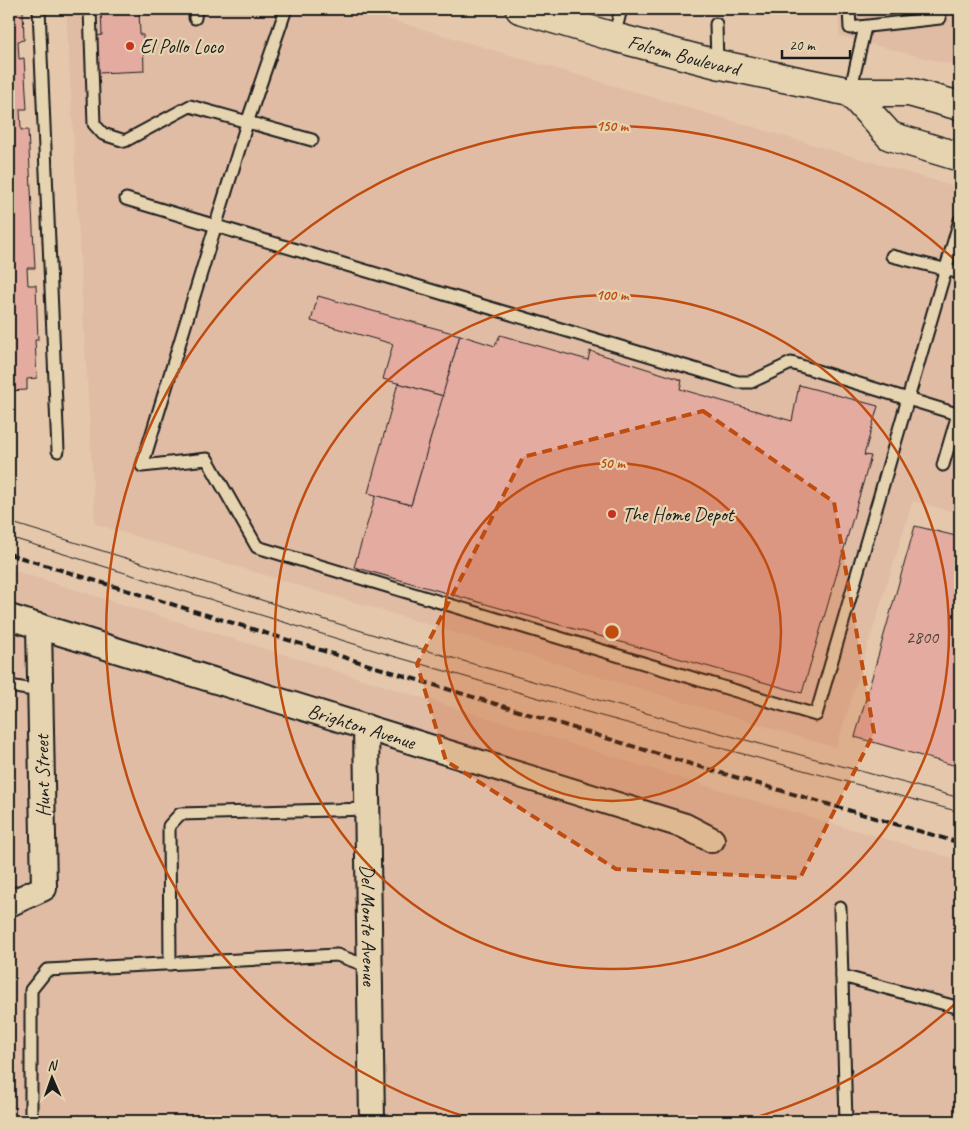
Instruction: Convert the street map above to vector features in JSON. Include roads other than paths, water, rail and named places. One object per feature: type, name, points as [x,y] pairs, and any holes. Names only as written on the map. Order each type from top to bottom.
[{"type":"main road","name":"Folsom Boulevard","points":[[520,9],[614,37],[717,64],[850,92],[908,92],[960,106]]},
{"type":"main road","points":[[850,92],[890,136],[960,157]]},
{"type":"street","name":"Brighton Avenue","points":[[9,617],[685,826],[712,840]]},
{"type":"street","name":"Hunt Street","points":[[9,904],[44,888],[39,626]]},
{"type":"street","name":"Del Monte Avenue","points":[[366,727],[372,1121]]},
{"type":"lane","points":[[39,9],[58,451]]},
{"type":"lane","points":[[90,9],[94,124],[103,134],[126,141],[190,106],[312,140]]},
{"type":"lane","points":[[286,9],[247,123],[142,466],[207,459],[257,547],[816,715],[960,220]]},
{"type":"lane","points":[[614,37],[620,9]]},
{"type":"lane","points":[[849,9],[850,28],[940,18]]},
{"type":"lane","points":[[716,24],[717,64]]},
{"type":"lane","points":[[850,92],[865,27]]},
{"type":"lane","points":[[126,199],[738,382],[751,382],[791,363],[959,415],[943,465]]},
{"type":"lane","points":[[892,256],[960,273]]},
{"type":"lane","points":[[9,686],[40,690]]},
{"type":"lane","points":[[170,964],[169,826],[180,814],[368,809]]},
{"type":"lane","points":[[840,908],[846,1121]]},
{"type":"lane","points":[[32,1121],[31,990],[47,970],[337,955],[370,967]]},
{"type":"lane","points":[[842,976],[960,1008]]},
{"type":"tram line","points":[[9,522],[394,641],[605,702],[960,798]]},
{"type":"tram line","points":[[9,537],[393,656],[601,716],[960,812]]},
{"type":"railway","points":[[9,554],[684,762],[960,843]]},
{"type":"place","name":"El Pollo Loco","points":[[130,46]]},
{"type":"place","name":"The Home Depot","points":[[612,514]]}]
